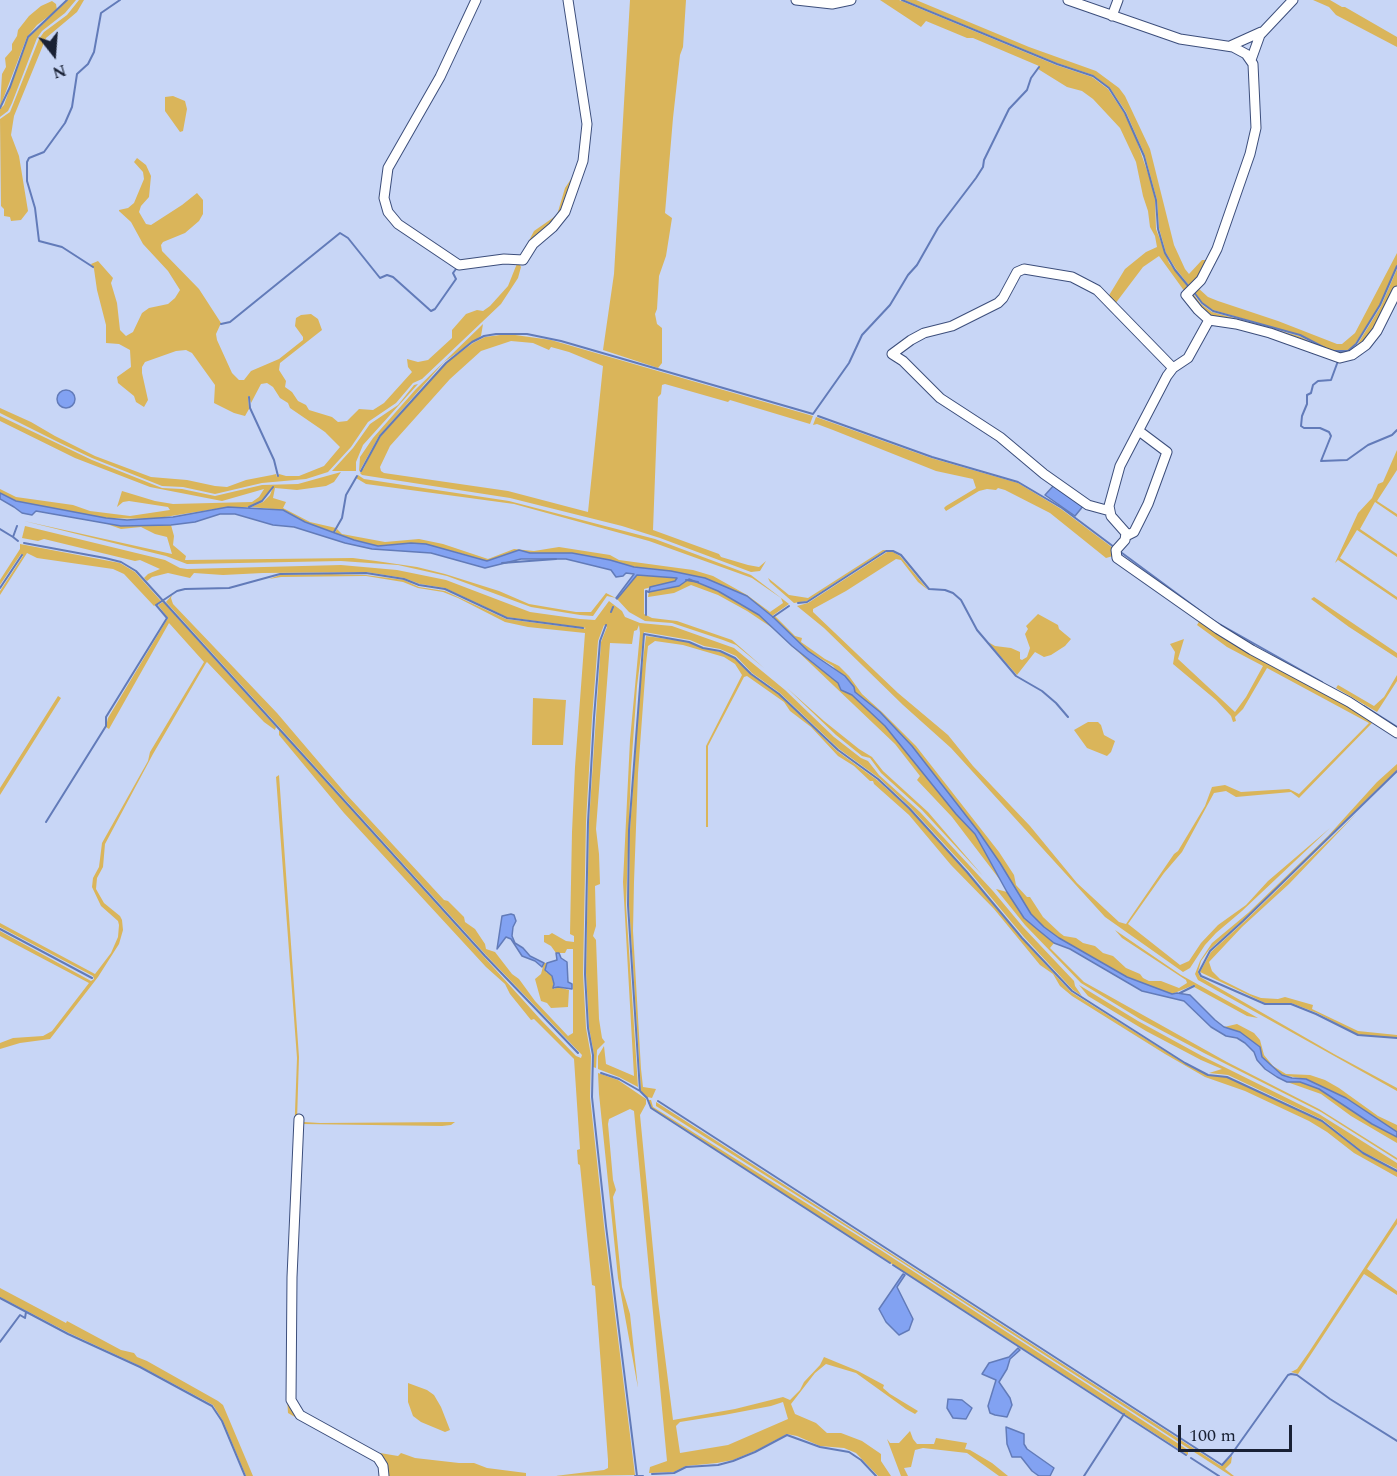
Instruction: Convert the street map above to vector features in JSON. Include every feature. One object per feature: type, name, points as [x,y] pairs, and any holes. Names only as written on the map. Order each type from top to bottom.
[{"type":"street","points":[[473,1],[440,77],[388,168],[384,198],[388,212],[398,224],[459,265],[504,259],[524,260],[533,244],[553,227],[565,212],[584,160],[587,124],[568,0]]},
{"type":"street","points":[[796,0],[832,4],[851,0]]},
{"type":"street","points":[[1068,0],[1179,39],[1243,51],[1251,60]]},
{"type":"street","points":[[1112,16],[1118,0]]},
{"type":"street","points":[[1228,47],[1256,36],[1293,0]]},
{"type":"street","points":[[1265,29],[1257,41],[1251,60],[1257,119],[1254,139],[1217,249],[1207,271],[1186,295],[1209,320],[1270,333],[1340,358],[1352,355],[1366,345],[1377,331],[1397,291]]},
{"type":"street","points":[[1110,511],[1088,505],[1044,474],[1000,437],[940,398],[903,361],[892,354],[924,333],[952,326],[998,303],[1017,272],[1024,269],[1072,277],[1097,290],[1173,368]]},
{"type":"street","points":[[1126,536],[1124,529],[1111,516],[1110,511],[1120,466],[1173,368],[1188,358],[1209,320]]},
{"type":"street","points":[[1139,431],[1167,452],[1148,504],[1134,532],[1126,536],[1116,550],[1117,558],[1218,629],[1349,702],[1397,733]]},
{"type":"street","points":[[299,1119],[292,1277],[291,1400],[300,1415],[373,1453],[383,1466],[384,1476]]},
{"type":"shaded area","points":[[68,0],[76,0],[37,38],[12,103],[8,111],[0,117],[0,109],[4,105],[28,38]]},
{"type":"shaded area","points":[[79,0],[84,0],[77,12],[46,38],[14,116],[11,135],[19,156],[28,211],[21,220],[11,221],[10,217],[4,216],[4,209],[1,206],[0,119],[10,112],[39,39],[44,32],[67,15]]},
{"type":"shaded area","points":[[630,0],[686,0],[665,213],[672,218],[666,256],[659,276],[655,314],[657,324],[662,328],[662,363],[658,368],[603,350],[614,274]]},
{"type":"shaded area","points":[[880,0],[899,0],[1056,65],[1092,77],[1108,89],[1124,113],[1135,136],[1152,185],[1156,229],[1169,263],[1188,287],[1185,292],[1159,256],[1143,267],[1115,304],[1108,297],[1125,269],[1146,252],[1157,247],[1150,227],[1136,162],[1120,128],[1093,99],[1082,91],[1067,87],[1038,69],[1039,66],[973,38],[967,38],[926,21],[921,27]]},
{"type":"shaded area","points":[[904,0],[916,0],[1029,47],[1096,71],[1119,88],[1150,149],[1174,245],[1185,269],[1189,274],[1202,260],[1211,260],[1191,288],[1166,253],[1159,228],[1157,200],[1145,156],[1126,112],[1110,88],[1093,75],[1057,63]]},
{"type":"shaded area","points":[[1313,0],[1330,0],[1345,7],[1397,37],[1397,47],[1336,15],[1329,7]]},
{"type":"shaded area","points":[[52,1],[56,4],[57,10],[37,25],[27,37],[0,107],[2,74],[6,67],[5,58],[12,50],[18,30],[29,16],[41,6]]},
{"type":"shaded area","points":[[173,96],[185,101],[187,109],[183,131],[180,132],[165,111],[165,97]]},
{"type":"shaded area","points":[[137,158],[146,165],[151,176],[149,197],[139,212],[146,224],[151,225],[197,193],[203,200],[203,214],[199,221],[185,233],[163,242],[162,251],[199,289],[221,323],[216,334],[217,340],[232,373],[239,380],[244,380],[251,371],[279,359],[303,340],[295,326],[296,318],[311,314],[318,319],[322,330],[280,363],[279,370],[286,381],[285,387],[298,401],[306,405],[309,410],[332,417],[338,422],[347,421],[359,409],[373,410],[384,403],[412,372],[408,367],[407,359],[418,362],[428,360],[452,338],[452,330],[466,314],[477,310],[483,311],[490,306],[508,286],[518,261],[521,267],[518,278],[501,304],[422,379],[413,383],[396,403],[368,422],[351,447],[328,472],[306,479],[262,483],[215,494],[183,487],[162,486],[60,443],[0,413],[0,408],[95,456],[151,477],[187,480],[215,486],[227,487],[246,480],[276,474],[277,477],[279,474],[299,476],[324,466],[340,447],[325,432],[290,408],[288,403],[280,398],[273,387],[267,383],[261,384],[251,403],[248,396],[249,409],[245,416],[214,403],[215,385],[192,353],[186,350],[176,351],[145,362],[142,373],[148,400],[144,407],[118,383],[117,377],[131,367],[130,350],[119,344],[106,343],[106,325],[91,264],[98,261],[113,278],[111,283],[117,303],[120,330],[126,336],[133,332],[142,313],[149,308],[168,304],[180,290],[168,271],[143,244],[131,222],[119,211],[134,203],[144,179],[143,172],[134,162]]},
{"type":"shaded area","points":[[579,167],[563,213],[520,258],[534,231],[557,215],[565,188]]},
{"type":"shaded area","points":[[1397,253],[1397,265],[1380,305],[1352,349],[1342,352],[1328,349],[1300,335],[1213,310],[1202,303],[1193,291],[1197,287],[1208,297],[1218,301],[1342,344],[1355,333]]},
{"type":"shaded area","points":[[1397,269],[1397,288],[1376,330],[1356,351],[1340,356],[1271,332],[1236,322],[1209,318],[1188,295],[1192,292],[1201,304],[1212,312],[1299,336],[1328,351],[1342,353],[1352,350],[1357,345],[1381,306]]},
{"type":"shaded area","points":[[483,324],[481,336],[444,362],[379,436],[359,472],[360,457],[373,438],[416,389]]},
{"type":"shaded area","points":[[508,334],[551,340],[813,416],[810,424],[730,400],[728,402],[662,385],[661,394],[658,397],[653,530],[719,554],[721,557],[748,565],[759,567],[766,561],[760,571],[751,572],[622,526],[510,498],[362,475],[360,473],[381,436],[446,363],[485,337]],"holes":[[[511,341],[533,343],[549,350],[551,347],[569,352],[603,366],[588,512],[508,491],[381,471],[380,467],[390,446],[450,379],[481,351]]]},
{"type":"shaded area","points":[[418,384],[363,445],[356,462],[356,471],[332,471],[353,448],[370,424],[398,405],[414,385]]},
{"type":"shaded area","points":[[0,416],[92,460],[162,488],[182,489],[215,496],[262,485],[298,484],[341,472],[334,482],[326,486],[297,490],[275,488],[273,498],[286,502],[283,508],[310,522],[336,528],[333,532],[305,522],[283,510],[251,507],[263,502],[270,495],[273,487],[262,501],[248,507],[228,507],[152,519],[106,518],[16,501],[0,493],[0,489],[16,497],[130,516],[170,510],[168,507],[129,501],[117,507],[122,491],[173,504],[252,502],[264,489],[222,501],[150,487],[75,458],[0,421]]},
{"type":"shaded area","points":[[816,417],[931,458],[1018,483],[1061,509],[1113,548],[1113,556],[1106,558],[1050,513],[998,488],[979,491],[946,511],[944,508],[946,506],[976,488],[973,479],[936,471],[817,424],[813,425]]},
{"type":"shaded area","points":[[1397,450],[1397,470],[1377,501],[1397,514],[1397,517],[1375,502],[1360,529],[1397,554],[1397,557],[1357,530],[1340,558],[1397,597],[1397,600],[1338,560],[1335,563],[1358,513],[1372,498],[1378,484],[1383,482]]},
{"type":"shaded area","points":[[358,475],[364,479],[509,501],[655,539],[751,575],[789,604],[772,616],[747,596],[705,578],[634,567],[572,553],[530,553],[519,550],[487,561],[411,543],[378,546],[354,540],[335,533],[337,529],[342,534],[385,542],[419,539],[443,544],[488,559],[514,549],[534,551],[559,547],[610,555],[619,560],[693,570],[713,576],[747,595],[770,612],[783,603],[781,598],[752,578],[649,541],[514,504],[366,484],[356,478]]},
{"type":"shaded area","points":[[24,521],[172,554],[167,537],[141,527],[121,529],[107,524],[171,525],[174,536],[173,545],[186,556],[185,560],[353,558],[376,561],[417,567],[445,574],[499,591],[529,604],[576,612],[591,612],[606,593],[616,598],[607,596],[593,616],[580,615],[531,607],[447,576],[398,565],[341,561],[187,564],[166,556]]},
{"type":"shaded area","points":[[25,526],[165,560],[187,569],[341,565],[397,570],[446,580],[530,612],[580,619],[595,620],[609,601],[622,611],[625,617],[640,623],[672,626],[734,648],[785,690],[834,737],[868,761],[879,775],[920,812],[1074,981],[1082,996],[1073,990],[1024,937],[969,871],[910,807],[879,778],[839,749],[780,693],[752,673],[736,656],[690,640],[644,632],[637,686],[631,769],[626,905],[638,1087],[598,1069],[598,1056],[604,1046],[606,1064],[634,1076],[623,882],[630,740],[639,625],[634,631],[632,644],[610,643],[596,829],[600,884],[595,886],[596,926],[593,936],[596,940],[599,1019],[602,1038],[605,1042],[597,1050],[596,1068],[593,1067],[594,1055],[589,1027],[586,973],[589,822],[601,642],[607,627],[604,625],[598,641],[592,718],[586,822],[583,974],[586,1028],[591,1056],[590,1097],[635,1475],[555,1476],[608,1468],[595,1286],[592,1285],[580,1165],[578,1164],[577,1150],[580,1149],[574,1059],[534,1019],[531,1020],[510,994],[505,984],[486,967],[344,813],[279,735],[279,730],[541,1020],[576,1056],[581,1058],[582,1055],[486,955],[166,602],[172,595],[173,604],[277,713],[346,794],[444,900],[448,901],[464,917],[465,922],[475,929],[486,949],[495,952],[535,1001],[568,1036],[573,1033],[573,949],[567,949],[565,953],[556,953],[544,942],[544,935],[552,933],[566,941],[574,942],[574,936],[570,934],[572,832],[585,633],[528,627],[505,622],[443,592],[418,588],[403,582],[366,576],[269,579],[280,575],[330,574],[366,575],[404,580],[419,587],[445,591],[506,619],[586,628],[507,617],[445,588],[366,572],[223,575],[194,573],[190,578],[168,573],[152,577],[147,581],[144,578],[148,574],[160,569],[140,560],[135,561],[44,539],[38,541],[22,538]]},
{"type":"shaded area","points":[[20,544],[120,563],[135,572],[161,601],[154,606],[124,574],[113,569],[37,558],[27,553],[0,595],[0,591],[23,556],[21,554],[0,585],[0,580],[20,549]]},
{"type":"shaded area","points":[[886,550],[807,601],[794,603],[768,578],[789,595],[808,598]]},
{"type":"shaded area","points":[[887,552],[900,556],[928,590],[918,582],[901,560],[896,559],[813,609],[813,612],[898,693],[948,735],[973,766],[1030,826],[1077,883],[1119,922],[1126,924],[1178,851],[1205,806],[1212,787],[1225,785],[1241,792],[1289,789],[1299,794],[1369,723],[1267,668],[1243,709],[1235,717],[1236,721],[1233,722],[1231,716],[1216,700],[1173,664],[1175,652],[1170,644],[1184,639],[1178,659],[1235,712],[1263,666],[1227,647],[1197,625],[1200,620],[1375,720],[1299,798],[1291,792],[1236,797],[1226,791],[1214,793],[1182,852],[1164,873],[1128,924],[1180,965],[1189,961],[1201,943],[1218,925],[1246,905],[1268,881],[1330,828],[1216,933],[1190,968],[1183,972],[1105,917],[951,748],[824,628],[797,606],[808,603]]},
{"type":"shaded area","points":[[637,575],[677,578],[675,581],[644,589],[644,614],[652,618],[677,621],[732,640],[764,668],[736,645],[672,623],[645,621],[629,612],[617,599]]},
{"type":"shaded area","points":[[689,579],[718,591],[759,615],[777,631],[718,595],[691,585],[674,593],[648,597],[649,592],[679,586]]},
{"type":"shaded area","points":[[1314,597],[1397,653],[1397,658],[1311,599]]},
{"type":"shaded area","points":[[163,602],[276,727],[275,730],[264,722],[206,663],[153,754],[105,844],[103,867],[97,878],[96,889],[104,903],[122,920],[123,930],[119,944],[98,977],[50,1039],[20,1043],[0,1049],[0,1043],[13,1038],[43,1036],[52,1031],[89,983],[0,936],[0,931],[91,981],[94,979],[93,976],[0,927],[0,923],[95,974],[111,953],[118,937],[118,921],[101,906],[92,887],[93,878],[99,867],[102,843],[148,761],[150,752],[204,662],[169,623],[109,729],[106,727],[108,718],[168,618],[158,605]]},
{"type":"shaded area","points":[[1038,614],[1058,625],[1059,629],[1071,639],[1051,655],[1044,657],[1035,652],[1017,675],[988,642],[1020,652],[1022,660],[1027,657],[1030,648],[1025,634],[1028,629],[1026,626]]},
{"type":"shaded area","points":[[775,616],[795,636],[802,638],[801,642],[839,666],[862,694],[916,746],[999,852],[1014,875],[1016,885],[1027,897],[1030,897],[1043,917],[1060,933],[1095,946],[1149,981],[1161,981],[1179,988],[1187,983],[1186,980],[1122,938],[1115,930],[1181,975],[1258,1018],[1247,1016],[1194,985],[1172,994],[1127,977],[1044,927],[1031,915],[1000,863],[942,784],[880,712],[855,692],[833,666],[808,651],[793,638],[773,618]]},
{"type":"shaded area","points":[[646,636],[689,642],[734,658],[750,674],[779,694],[837,751],[877,780],[909,809],[1071,992],[1184,1063],[1208,1075],[1227,1077],[1322,1122],[1362,1153],[1397,1172],[1397,1177],[1354,1153],[1309,1121],[1245,1091],[1205,1077],[1072,996],[1060,986],[1053,974],[1040,965],[994,909],[951,865],[909,815],[873,781],[838,756],[811,727],[790,711],[784,702],[747,676],[744,677],[708,746],[708,827],[706,827],[706,746],[742,675],[735,664],[724,657],[683,645],[655,641],[648,646],[646,664],[638,773],[633,931],[643,1087],[656,1089],[652,1098],[647,1097],[641,1091],[629,905],[630,830],[640,685]]},
{"type":"shaded area","points":[[792,646],[838,683],[841,690],[852,695],[885,726],[975,834],[1000,880],[952,817],[917,780],[920,776],[895,744]]},
{"type":"shaded area","points":[[1397,675],[1397,681],[1377,712],[1336,688],[1338,685],[1374,706],[1384,697]]},
{"type":"shaded area","points":[[787,688],[824,721],[872,757],[883,771],[928,812],[983,876],[922,810],[881,773],[870,758],[862,756],[836,735]]},
{"type":"shaded area","points":[[58,696],[61,698],[0,795],[0,788]]},
{"type":"shaded area","points":[[533,698],[566,700],[563,745],[532,745]]},
{"type":"shaded area","points":[[1088,722],[1098,722],[1104,735],[1115,741],[1107,756],[1087,748],[1074,730]]},
{"type":"shaded area","points":[[1397,764],[1397,770],[1243,920],[1209,950],[1201,961],[1198,972],[1200,977],[1397,1088],[1397,1091],[1198,980],[1195,974],[1200,961],[1212,943],[1248,913],[1328,836],[1377,782]]},
{"type":"shaded area","points":[[279,775],[299,1057],[289,1373],[299,1417],[288,1413],[287,1397],[297,1058],[276,777]]},
{"type":"shaded area","points":[[1356,814],[1209,962],[1212,971],[1220,979],[1250,994],[1261,998],[1285,997],[1313,1005],[1312,1009],[1358,1031],[1397,1035],[1397,1038],[1358,1035],[1317,1013],[1291,1003],[1265,1003],[1200,972],[1211,952]]},
{"type":"shaded area","points":[[996,889],[1007,892],[1024,918],[1054,943],[1050,948],[1084,982],[1227,1062],[1319,1109],[1397,1160],[1321,1112],[1140,1019],[1081,983],[1025,925]]},
{"type":"shaded area","points":[[544,963],[547,963],[546,972],[552,976],[554,989],[558,987],[569,990],[568,1007],[551,1008],[547,1003],[541,1001],[535,979],[541,974]]},
{"type":"shaded area","points":[[1079,985],[1202,1056],[1319,1114],[1397,1163],[1397,1169],[1363,1152],[1323,1120],[1228,1075],[1209,1073],[1222,1069],[1146,1031],[1088,996]]},
{"type":"shaded area","points":[[1237,1024],[1254,1033],[1260,1040],[1264,1055],[1273,1066],[1286,1074],[1310,1075],[1325,1080],[1378,1116],[1397,1125],[1397,1132],[1346,1098],[1306,1079],[1282,1075],[1262,1057],[1259,1047],[1240,1032],[1224,1027]]},
{"type":"shaded area","points":[[598,1073],[618,1080],[646,1099],[640,1115],[658,1301],[673,1420],[735,1409],[783,1397],[790,1400],[820,1365],[824,1357],[884,1385],[883,1388],[890,1394],[918,1411],[915,1414],[906,1409],[856,1373],[826,1364],[815,1373],[791,1404],[795,1414],[816,1423],[827,1433],[841,1433],[862,1441],[881,1454],[881,1461],[891,1476],[878,1476],[856,1453],[844,1448],[820,1446],[787,1434],[733,1460],[686,1466],[674,1472],[649,1473],[650,1467],[667,1461],[634,1111],[630,1109],[609,1119],[608,1124],[616,1190],[613,1197],[622,1287],[630,1314],[638,1388],[618,1278]],"holes":[[[783,1402],[788,1419],[728,1445],[680,1453],[676,1426],[680,1422]]]},
{"type":"shaded area","points":[[1287,1082],[1300,1082],[1319,1089],[1372,1124],[1397,1137],[1397,1143],[1351,1116],[1321,1094]]},
{"type":"shaded area","points":[[648,1100],[651,1100],[653,1107],[879,1249],[1188,1450],[1188,1455],[692,1135],[651,1108]]},
{"type":"shaded area","points":[[656,1102],[1221,1466],[1232,1456],[1231,1463],[1225,1469],[1234,1476],[656,1106]]},
{"type":"shaded area","points":[[304,1122],[455,1122],[442,1126],[301,1124]]},
{"type":"shaded area","points":[[1397,1218],[1397,1224],[1367,1269],[1397,1291],[1397,1295],[1364,1274],[1298,1374],[1291,1372],[1297,1369],[1309,1352]]},
{"type":"shaded area","points":[[0,1288],[121,1350],[134,1353],[137,1357],[218,1401],[223,1405],[253,1476],[246,1476],[223,1421],[213,1405],[0,1297]]},
{"type":"shaded area","points":[[408,1383],[434,1395],[450,1430],[445,1432],[413,1416],[408,1402]]},
{"type":"shaded area","points":[[910,1431],[917,1444],[934,1444],[936,1438],[967,1443],[965,1449],[992,1463],[1008,1476],[999,1476],[967,1453],[923,1448],[915,1450],[911,1467],[904,1468],[908,1476],[901,1476],[887,1439],[890,1443],[899,1443]]},
{"type":"shaded area","points":[[374,1452],[398,1456],[401,1453],[415,1458],[474,1463],[487,1468],[526,1473],[526,1476],[386,1476]]},
{"type":"water","points":[[66,390],[72,393],[75,399],[72,405],[66,408],[60,405],[57,399],[60,393]]},
{"type":"water","points":[[1055,484],[1084,505],[1075,516],[1045,495]]},
{"type":"water","points":[[0,493],[16,501],[127,520],[173,517],[228,507],[283,510],[305,522],[378,546],[426,544],[487,561],[519,550],[530,553],[572,553],[634,567],[705,578],[747,596],[773,617],[808,651],[845,676],[854,687],[855,692],[880,712],[912,746],[978,831],[1031,914],[1044,927],[1127,977],[1172,994],[1190,995],[1224,1027],[1240,1032],[1260,1047],[1262,1057],[1282,1075],[1306,1079],[1346,1098],[1397,1132],[1397,1137],[1372,1124],[1319,1089],[1300,1082],[1287,1082],[1277,1077],[1265,1069],[1245,1043],[1211,1027],[1184,1001],[1142,991],[1070,949],[1054,943],[1024,918],[975,834],[885,726],[852,695],[841,690],[838,683],[792,646],[759,615],[718,591],[689,579],[679,586],[649,592],[650,587],[675,581],[677,578],[637,575],[617,599],[634,574],[626,573],[616,577],[611,570],[566,559],[521,559],[485,568],[431,553],[372,549],[294,527],[273,525],[235,514],[220,514],[195,522],[171,525],[121,526],[36,511],[32,515],[22,513],[0,499]]},
{"type":"water","points":[[514,915],[516,921],[512,936],[515,943],[530,956],[544,963],[542,967],[535,961],[522,956],[511,939],[506,937],[497,949],[502,916]]},
{"type":"water","points":[[556,953],[559,953],[561,958],[567,962],[568,982],[572,984],[572,989],[553,988],[552,976],[545,970],[547,963],[557,960]]},
{"type":"water","points":[[903,1274],[905,1275],[897,1287],[913,1319],[909,1330],[899,1335],[886,1322],[879,1309]]},
{"type":"water","points":[[1018,1348],[1020,1350],[1010,1359],[999,1382],[1012,1405],[1007,1417],[995,1415],[990,1413],[988,1406],[996,1380],[982,1374],[989,1363],[1009,1357]]},
{"type":"water","points":[[948,1399],[962,1400],[972,1408],[966,1419],[953,1418],[947,1408]]},
{"type":"water","points":[[1006,1427],[1024,1434],[1024,1444],[1027,1449],[1054,1468],[1050,1476],[1039,1476],[1021,1457],[1012,1457],[1007,1444]]},
{"type":"waterway","points":[[0,108],[28,37],[67,0]]},
{"type":"waterway","points":[[93,267],[62,247],[39,241],[35,208],[27,181],[27,162],[29,158],[44,152],[65,123],[72,107],[77,74],[88,64],[94,52],[101,13],[120,0]]},
{"type":"waterway","points":[[902,0],[1057,64],[1093,76],[1109,88],[1125,113],[1144,156],[1156,200],[1158,229],[1165,253],[1189,287]]},
{"type":"waterway","points":[[361,471],[380,436],[446,363],[472,342],[484,336],[496,334],[527,334],[561,341],[813,414],[849,363],[862,335],[890,305],[938,228],[976,178],[1009,109],[1027,90],[1031,78],[1039,67]]},
{"type":"waterway","points":[[221,324],[230,322],[340,233],[348,238],[380,278],[387,275],[393,277],[431,311],[435,309],[456,279],[453,273],[456,269]]},
{"type":"waterway","points":[[1334,351],[1348,351],[1356,344],[1380,305],[1397,266]]},
{"type":"waterway","points":[[1193,291],[1202,303],[1213,311],[1300,335],[1325,348]]},
{"type":"waterway","points":[[1338,361],[1331,380],[1318,381],[1313,385],[1311,393],[1307,395],[1307,404],[1302,416],[1301,426],[1320,428],[1329,432],[1331,436],[1321,461],[1347,460],[1368,445],[1392,435],[1397,430]]},
{"type":"waterway","points":[[249,397],[250,408],[274,460],[278,476]]},
{"type":"waterway","points":[[818,416],[932,457],[1018,482],[1062,508],[1114,547]]},
{"type":"waterway","points":[[334,532],[342,518],[346,495],[357,476]]},
{"type":"waterway","points":[[249,507],[262,501],[273,487]]},
{"type":"waterway","points":[[17,526],[13,537],[18,541]]},
{"type":"waterway","points":[[0,529],[13,537]]},
{"type":"waterway","points":[[24,543],[105,558],[121,562],[136,571],[485,956],[578,1053]]},
{"type":"waterway","points":[[798,603],[807,602],[886,551],[893,551],[901,555],[929,589],[945,590],[961,600],[977,630],[1016,676],[1042,691],[1068,717]]},
{"type":"waterway","points":[[1122,553],[1214,621],[1322,682]]},
{"type":"waterway","points":[[0,588],[22,555]]},
{"type":"waterway","points":[[502,563],[556,559]]},
{"type":"waterway","points":[[46,822],[106,726],[106,717],[167,618],[156,605],[177,591],[229,588],[280,574],[366,573],[445,589],[507,618],[583,628]]},
{"type":"waterway","points":[[686,580],[698,582]]},
{"type":"waterway","points":[[646,615],[646,591],[649,592]]},
{"type":"waterway","points":[[773,617],[789,606]]},
{"type":"waterway","points":[[611,612],[613,607]]},
{"type":"waterway","points":[[606,625],[600,641],[594,718],[588,822],[585,974],[588,1028],[593,1055],[592,1097],[637,1476]]},
{"type":"waterway","points":[[640,1091],[628,905],[629,830],[644,634],[689,642],[703,648],[720,651],[735,658],[751,674],[779,694],[838,750],[878,779],[909,808],[1022,938],[1072,991],[1185,1063],[1208,1075],[1227,1077],[1322,1121],[1363,1153],[1397,1171]]},
{"type":"waterway","points":[[1364,706],[1397,727]]},
{"type":"waterway","points":[[1397,771],[1210,951],[1199,972],[1201,976],[1265,1004],[1291,1004],[1358,1035],[1397,1038]]},
{"type":"waterway","points":[[0,929],[92,978]]},
{"type":"waterway","points":[[1180,993],[1194,986]]},
{"type":"waterway","points":[[601,1073],[619,1079],[640,1091],[647,1098],[651,1108],[890,1263]]},
{"type":"waterway","points":[[658,1101],[1222,1465],[1291,1374],[1297,1375],[1330,1399],[1397,1441]]},
{"type":"waterway","points":[[893,1265],[1186,1455]]},
{"type":"waterway","points":[[0,1298],[68,1334],[140,1367],[212,1406],[222,1421],[245,1476]]},
{"type":"waterway","points":[[0,1342],[20,1315],[25,1318],[26,1312]]},
{"type":"waterway","points":[[1084,1476],[1124,1414]]},
{"type":"waterway","points":[[652,1474],[674,1473],[686,1467],[718,1465],[733,1461],[787,1435],[820,1447],[849,1452],[861,1460],[876,1476]]},
{"type":"waterway","points":[[1191,1458],[1219,1476]]},
{"type":"waterway","points":[[635,1476],[643,1476]]}]
